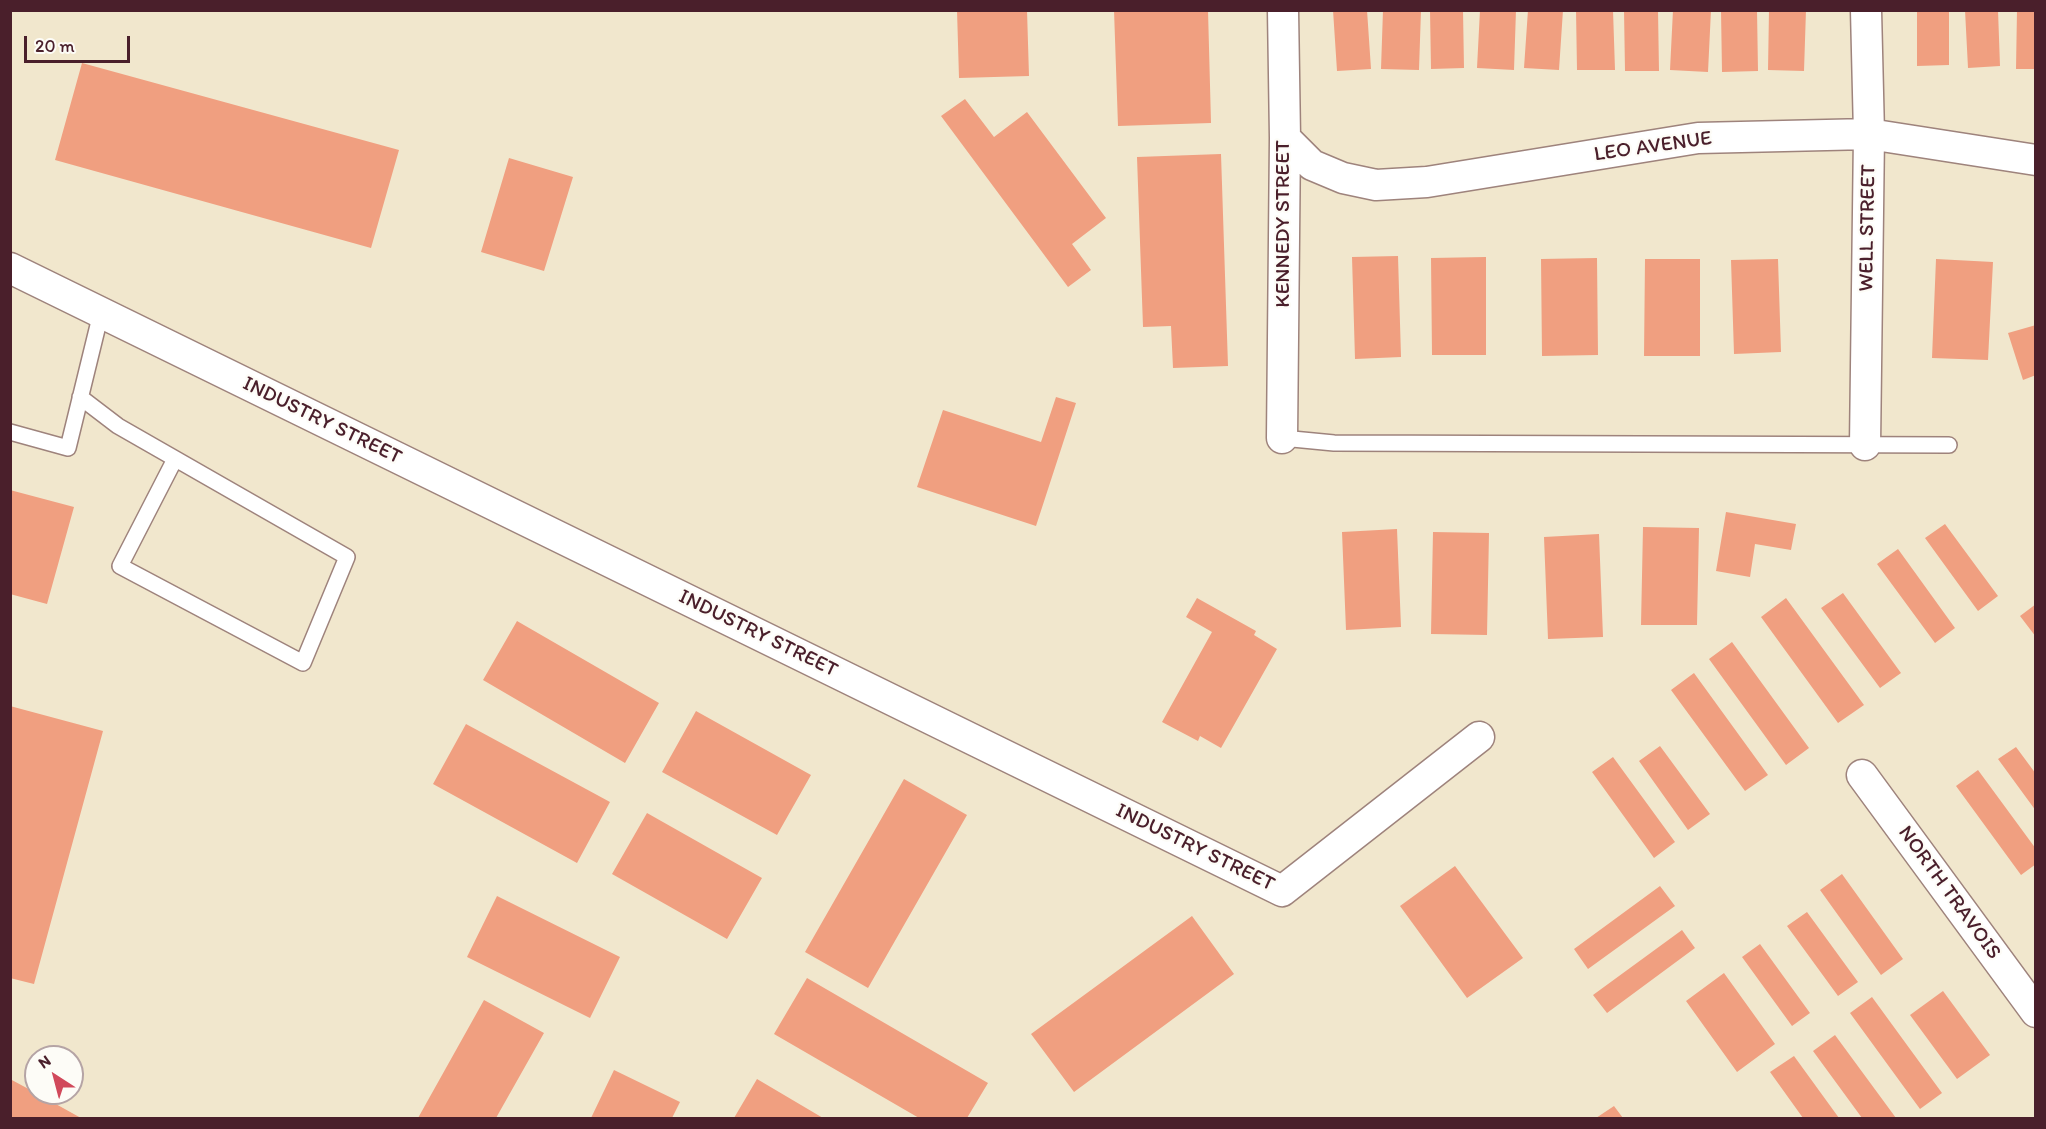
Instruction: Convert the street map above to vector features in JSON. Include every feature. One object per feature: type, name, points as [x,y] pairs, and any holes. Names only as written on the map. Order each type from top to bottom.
[{"type":"street","name":"KENNEDY STREET","points":[[1282,438],[1285,138],[1283,10]]},
{"type":"street","name":"WELL STREET","points":[[1865,445],[1869,134],[1866,10]]},
{"type":"street","name":"LEO AVENUE","points":[[1285,138],[1312,165],[1343,178],[1376,185],[1427,182],[1698,138],[1869,134],[2036,160]]},
{"type":"street","name":"INDUSTRY STREET","points":[[10,268],[1282,891],[1479,737]]},
{"type":"street","name":"NORTH TRAVOIS","points":[[1862,775],[2036,1012]]},
{"type":"lane","points":[[10,432],[68,448],[101,313]]},
{"type":"lane","points":[[80,397],[118,426],[347,557],[303,663],[120,566],[175,459]]},
{"type":"lane","points":[[1282,438],[1334,443],[1949,446]]},
{"type":"building","points":[[957,10],[1027,10],[1029,76],[959,78]]},
{"type":"building","points":[[1114,10],[1208,10],[1211,123],[1118,126]]},
{"type":"building","points":[[1333,10],[1367,10],[1371,69],[1337,71]]},
{"type":"building","points":[[1383,10],[1421,10],[1419,70],[1381,69]]},
{"type":"building","points":[[1430,10],[1463,10],[1464,68],[1431,69]]},
{"type":"building","points":[[1480,10],[1516,10],[1514,70],[1477,68]]},
{"type":"building","points":[[1528,10],[1563,10],[1559,70],[1524,68]]},
{"type":"building","points":[[1576,10],[1613,10],[1615,70],[1577,70]]},
{"type":"building","points":[[1624,10],[1658,10],[1659,71],[1625,71]]},
{"type":"building","points":[[1673,10],[1711,10],[1708,72],[1670,70]]},
{"type":"building","points":[[1721,10],[1757,10],[1758,71],[1722,72]]},
{"type":"building","points":[[1769,10],[1806,10],[1804,71],[1768,70]]},
{"type":"building","points":[[1917,10],[1949,10],[1949,65],[1917,66]]},
{"type":"building","points":[[1965,10],[1998,10],[2000,66],[1968,68]]},
{"type":"building","points":[[2017,10],[2036,10],[2036,69],[2016,69]]},
{"type":"building","points":[[82,63],[399,150],[371,248],[55,160]]},
{"type":"building","points":[[965,99],[994,137],[1027,112],[1106,218],[1072,244],[1091,270],[1068,287],[941,116]]},
{"type":"building","points":[[1221,154],[1228,366],[1173,368],[1171,326],[1143,327],[1137,157]]},
{"type":"building","points":[[509,158],[573,177],[544,271],[481,252]]},
{"type":"building","points":[[1398,256],[1401,357],[1355,359],[1352,257]]},
{"type":"building","points":[[1486,257],[1486,355],[1432,355],[1431,258]]},
{"type":"building","points":[[1597,258],[1598,355],[1542,356],[1541,259]]},
{"type":"building","points":[[1645,259],[1700,259],[1700,356],[1644,356]]},
{"type":"building","points":[[1778,259],[1781,352],[1734,354],[1731,260]]},
{"type":"building","points":[[1936,259],[1993,262],[1988,360],[1932,358]]},
{"type":"building","points":[[2036,325],[2036,375],[2023,380],[2008,333]]},
{"type":"building","points":[[1056,397],[1076,403],[1036,526],[917,487],[943,410],[1041,442]]},
{"type":"building","points":[[10,490],[74,507],[47,604],[10,594]]},
{"type":"building","points":[[1726,512],[1796,524],[1791,550],[1755,544],[1750,577],[1716,571]]},
{"type":"building","points":[[1945,524],[1998,596],[1978,611],[1925,538]]},
{"type":"building","points":[[1643,527],[1699,528],[1697,625],[1641,625]]},
{"type":"building","points":[[1397,529],[1401,627],[1346,630],[1342,532]]},
{"type":"building","points":[[1433,532],[1489,533],[1487,635],[1431,634]]},
{"type":"building","points":[[1599,534],[1603,637],[1548,639],[1544,537]]},
{"type":"building","points":[[1898,549],[1955,628],[1935,643],[1877,564]]},
{"type":"building","points":[[1843,593],[1901,673],[1880,688],[1821,608]]},
{"type":"building","points":[[1197,598],[1256,631],[1254,635],[1277,649],[1221,748],[1200,736],[1198,741],[1162,722],[1212,632],[1186,617]]},
{"type":"building","points":[[1786,598],[1864,705],[1838,723],[1761,617]]},
{"type":"building","points":[[2036,604],[2036,637],[2020,616]]},
{"type":"building","points":[[517,621],[659,703],[625,763],[483,680]]},
{"type":"building","points":[[1732,642],[1809,748],[1786,765],[1709,659]]},
{"type":"building","points":[[1694,673],[1768,775],[1745,791],[1671,690]]},
{"type":"building","points":[[10,706],[103,731],[34,984],[10,978]]},
{"type":"building","points":[[696,711],[811,775],[777,835],[662,772]]},
{"type":"building","points":[[466,724],[610,802],[577,863],[433,784]]},
{"type":"building","points":[[1660,746],[1710,814],[1688,830],[1639,761]]},
{"type":"building","points":[[2016,747],[2036,774],[2036,811],[1998,759]]},
{"type":"building","points":[[1613,757],[1675,842],[1654,858],[1592,772]]},
{"type":"building","points":[[1978,770],[2036,849],[2036,864],[2021,875],[1956,786]]},
{"type":"building","points":[[904,779],[967,815],[868,988],[805,952]]},
{"type":"building","points":[[647,813],[762,878],[727,939],[612,874]]},
{"type":"building","points":[[1455,866],[1523,958],[1467,998],[1400,906]]},
{"type":"building","points":[[1842,874],[1903,959],[1881,975],[1820,890]]},
{"type":"building","points":[[1660,886],[1675,906],[1588,969],[1574,949]]},
{"type":"building","points":[[497,896],[620,957],[590,1018],[467,957]]},
{"type":"building","points":[[1807,912],[1858,982],[1838,996],[1787,926]]},
{"type":"building","points":[[1192,916],[1234,974],[1074,1092],[1031,1034]]},
{"type":"building","points":[[1682,930],[1695,948],[1607,1013],[1593,995]]},
{"type":"building","points":[[1760,944],[1810,1013],[1792,1026],[1742,957]]},
{"type":"building","points":[[1724,973],[1775,1044],[1737,1072],[1686,1001]]},
{"type":"building","points":[[807,978],[988,1083],[967,1118],[919,1118],[774,1034]]},
{"type":"building","points":[[1943,991],[1990,1055],[1957,1079],[1910,1015]]},
{"type":"building","points":[[1872,997],[1942,1093],[1920,1109],[1850,1013]]},
{"type":"building","points":[[484,1000],[544,1033],[496,1118],[418,1118]]},
{"type":"building","points":[[1835,1035],[1896,1118],[1862,1118],[1813,1051]]},
{"type":"building","points":[[1794,1056],[1839,1118],[1803,1118],[1770,1072]]},
{"type":"building","points":[[614,1070],[680,1102],[672,1118],[591,1118]]},
{"type":"building","points":[[10,1079],[24,1087],[24,1105],[58,1105],[81,1118],[10,1118]]},
{"type":"building","points":[[757,1079],[823,1118],[734,1118]]},
{"type":"building","points":[[1614,1106],[1623,1118],[1596,1118]]}]
